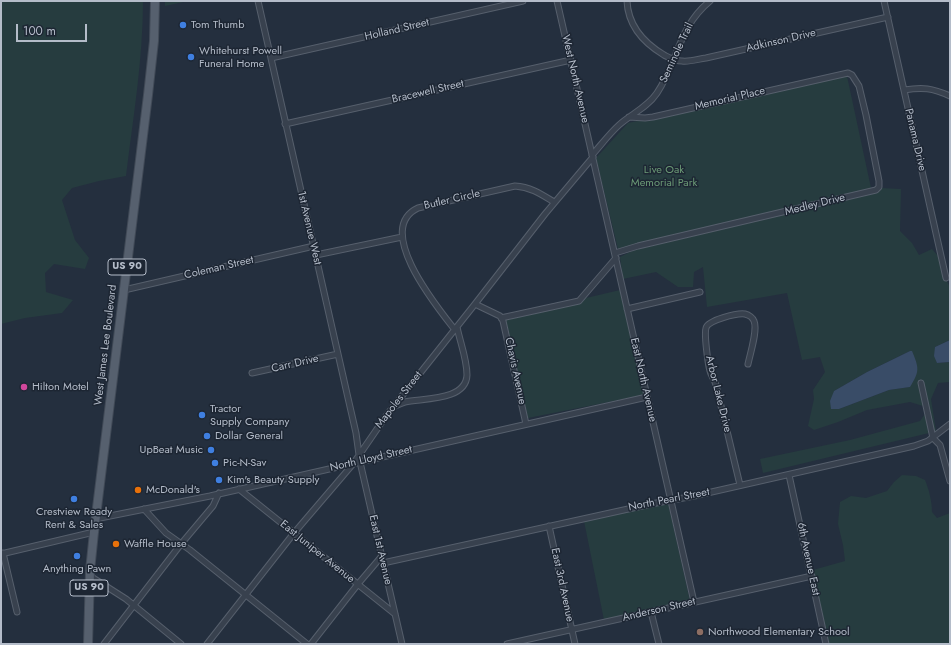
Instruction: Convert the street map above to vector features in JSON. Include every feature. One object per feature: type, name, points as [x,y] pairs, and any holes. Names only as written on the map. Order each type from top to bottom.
[{"type":"main road","name":"West James Lee Boulevard","points":[[88,644],[90,576],[95,519],[154,41],[156,1]]},
{"type":"street","name":"1st Avenue West","points":[[258,1],[356,432],[359,455]]},
{"type":"street","name":"Holland Street","points":[[271,58],[523,1]]},
{"type":"street","name":"West North Avenue","points":[[557,1],[593,156]]},
{"type":"street","points":[[627,1],[630,17],[638,33],[652,48],[674,60]]},
{"type":"street","name":"Seminole Trail","points":[[593,156],[618,125],[642,108],[656,95],[670,71],[676,51],[689,24],[710,1]]},
{"type":"street","name":"Panama Drive","points":[[884,1],[946,278]]},
{"type":"street","name":"Adkinson Drive","points":[[674,60],[687,61],[706,58],[888,17]]},
{"type":"street","name":"Bracewell Street","points":[[286,124],[571,60]]},
{"type":"street","name":"Medley Drive","points":[[615,256],[638,246],[878,189],[879,181],[873,146],[859,86],[852,75],[848,73],[831,76]]},
{"type":"street","name":"Memorial Place","points":[[629,117],[653,117],[831,76]]},
{"type":"street","points":[[904,90],[926,88],[936,90],[950,96]]},
{"type":"street","name":"Mapoles Street","points":[[207,644],[294,533],[353,464],[392,407],[475,304],[554,202],[593,156]]},
{"type":"street","name":"East North Avenue","points":[[593,156],[694,602]]},
{"type":"street","name":"Butler Circle","points":[[402,236],[403,222],[412,211],[418,208],[484,192],[515,186],[523,187],[537,192],[554,202]]},
{"type":"street","points":[[316,255],[402,236],[410,263],[435,304],[456,328],[466,369],[466,381],[464,385],[450,395],[403,403],[392,407]]},
{"type":"street","name":"Coleman Street","points":[[124,290],[314,246]]},
{"type":"street","points":[[475,304],[500,316],[501,318],[579,300],[615,256]]},
{"type":"street","points":[[627,309],[700,292]]},
{"type":"street","name":"Arbor Lake Drive","points":[[740,486],[716,385],[710,371],[706,331],[709,323],[742,314],[747,314],[754,320],[755,331],[748,364]]},
{"type":"street","name":"Chavis Avenue","points":[[501,318],[508,340],[526,424]]},
{"type":"street","name":"Carr Drive","points":[[252,373],[338,354]]},
{"type":"street","points":[[921,383],[933,438],[940,445],[950,481]]},
{"type":"street","name":"North Lloyd Street","points":[[95,519],[353,464],[647,397]]},
{"type":"street","name":"North Pearl Street","points":[[383,563],[740,486],[914,446],[925,443],[950,424]]},
{"type":"street","name":"East 1st Avenue","points":[[359,455],[402,644]]},
{"type":"street","name":"6th Avenue East","points":[[788,475],[812,576],[826,644]]},
{"type":"street","name":"East Juniper Avenue","points":[[239,489],[395,614]]},
{"type":"street","points":[[104,644],[181,544],[213,506],[220,493]]},
{"type":"street","points":[[144,509],[166,533],[246,594],[307,644]]},
{"type":"street","name":"East 3rd Avenue","points":[[549,526],[575,644]]},
{"type":"street","points":[[17,612],[2,554],[94,532]]},
{"type":"street","points":[[312,644],[358,584],[381,557]]},
{"type":"street","points":[[90,576],[126,599],[181,644]]},
{"type":"street","name":"Anderson Street","points":[[507,644],[812,576]]},
{"type":"street","points":[[651,612],[659,644]]},
{"type":"green space","points":[[1,1],[143,1],[143,23],[126,176],[72,188],[62,200],[75,240],[89,258],[85,269],[54,264],[45,273],[46,292],[73,300],[62,313],[25,318],[1,324],[2,53]]},
{"type":"green space","points":[[165,1],[188,1],[165,6]]},
{"type":"green space","name":"Live Oak Memorial Park","points":[[847,76],[871,188],[618,249],[596,158],[628,123]]},
{"type":"green space","points":[[881,188],[901,189],[900,231],[912,243],[919,255],[932,249],[938,256],[944,281],[947,281],[950,288],[950,340],[935,347],[937,363],[950,362],[950,382],[938,383],[931,399],[936,431],[934,432],[923,380],[918,382],[923,406],[910,402],[867,410],[814,430],[808,426],[814,399],[813,390],[825,372],[820,357],[802,360],[787,293],[707,307],[703,267],[694,272],[693,287],[678,287],[656,272],[623,279],[620,257],[634,250],[877,193]],"holes":[[[910,351],[910,387],[889,390],[839,409],[831,409],[834,391],[867,372]]]},
{"type":"green space","points":[[620,290],[644,395],[528,418],[506,320],[576,304],[586,298]]},
{"type":"green space","points":[[925,414],[929,433],[763,473],[760,459],[850,440],[920,421]]},
{"type":"green space","points":[[902,475],[916,476],[925,480],[930,496],[932,512],[937,518],[950,513],[950,644],[829,644],[813,570],[845,561],[838,524],[840,502],[851,496],[866,498],[887,491]]},
{"type":"green space","points":[[668,503],[690,601],[604,620],[584,521]]},
{"type":"water","points":[[950,340],[950,362],[937,363],[934,356],[935,347]]},
{"type":"water","points":[[912,351],[917,366],[917,373],[910,387],[889,390],[839,409],[831,409],[830,401],[834,391],[867,372]]},
{"type":"place","name":"Tom Thumb","points":[[183,25]]},
{"type":"place","name":"Whitehurst Powell Funeral Home","points":[[191,57]]},
{"type":"place","name":"Hilton Motel","points":[[24,387]]},
{"type":"place","name":"Tractor Supply Company","points":[[202,415]]},
{"type":"place","name":"Dollar General","points":[[207,436]]},
{"type":"place","name":"UpBeat Music","points":[[211,450]]},
{"type":"place","name":"Pic-N-Sav","points":[[215,463]]},
{"type":"place","name":"Kim's Beauty Supply","points":[[219,480]]},
{"type":"place","name":"McDonald's","points":[[138,490]]},
{"type":"place","name":"Crestview Ready Rent & Sales","points":[[74,499]]},
{"type":"place","name":"Waffle House","points":[[116,544]]},
{"type":"place","name":"Anything Pawn","points":[[77,556]]},
{"type":"place","name":"Northwood Elementary School","points":[[700,632]]}]
